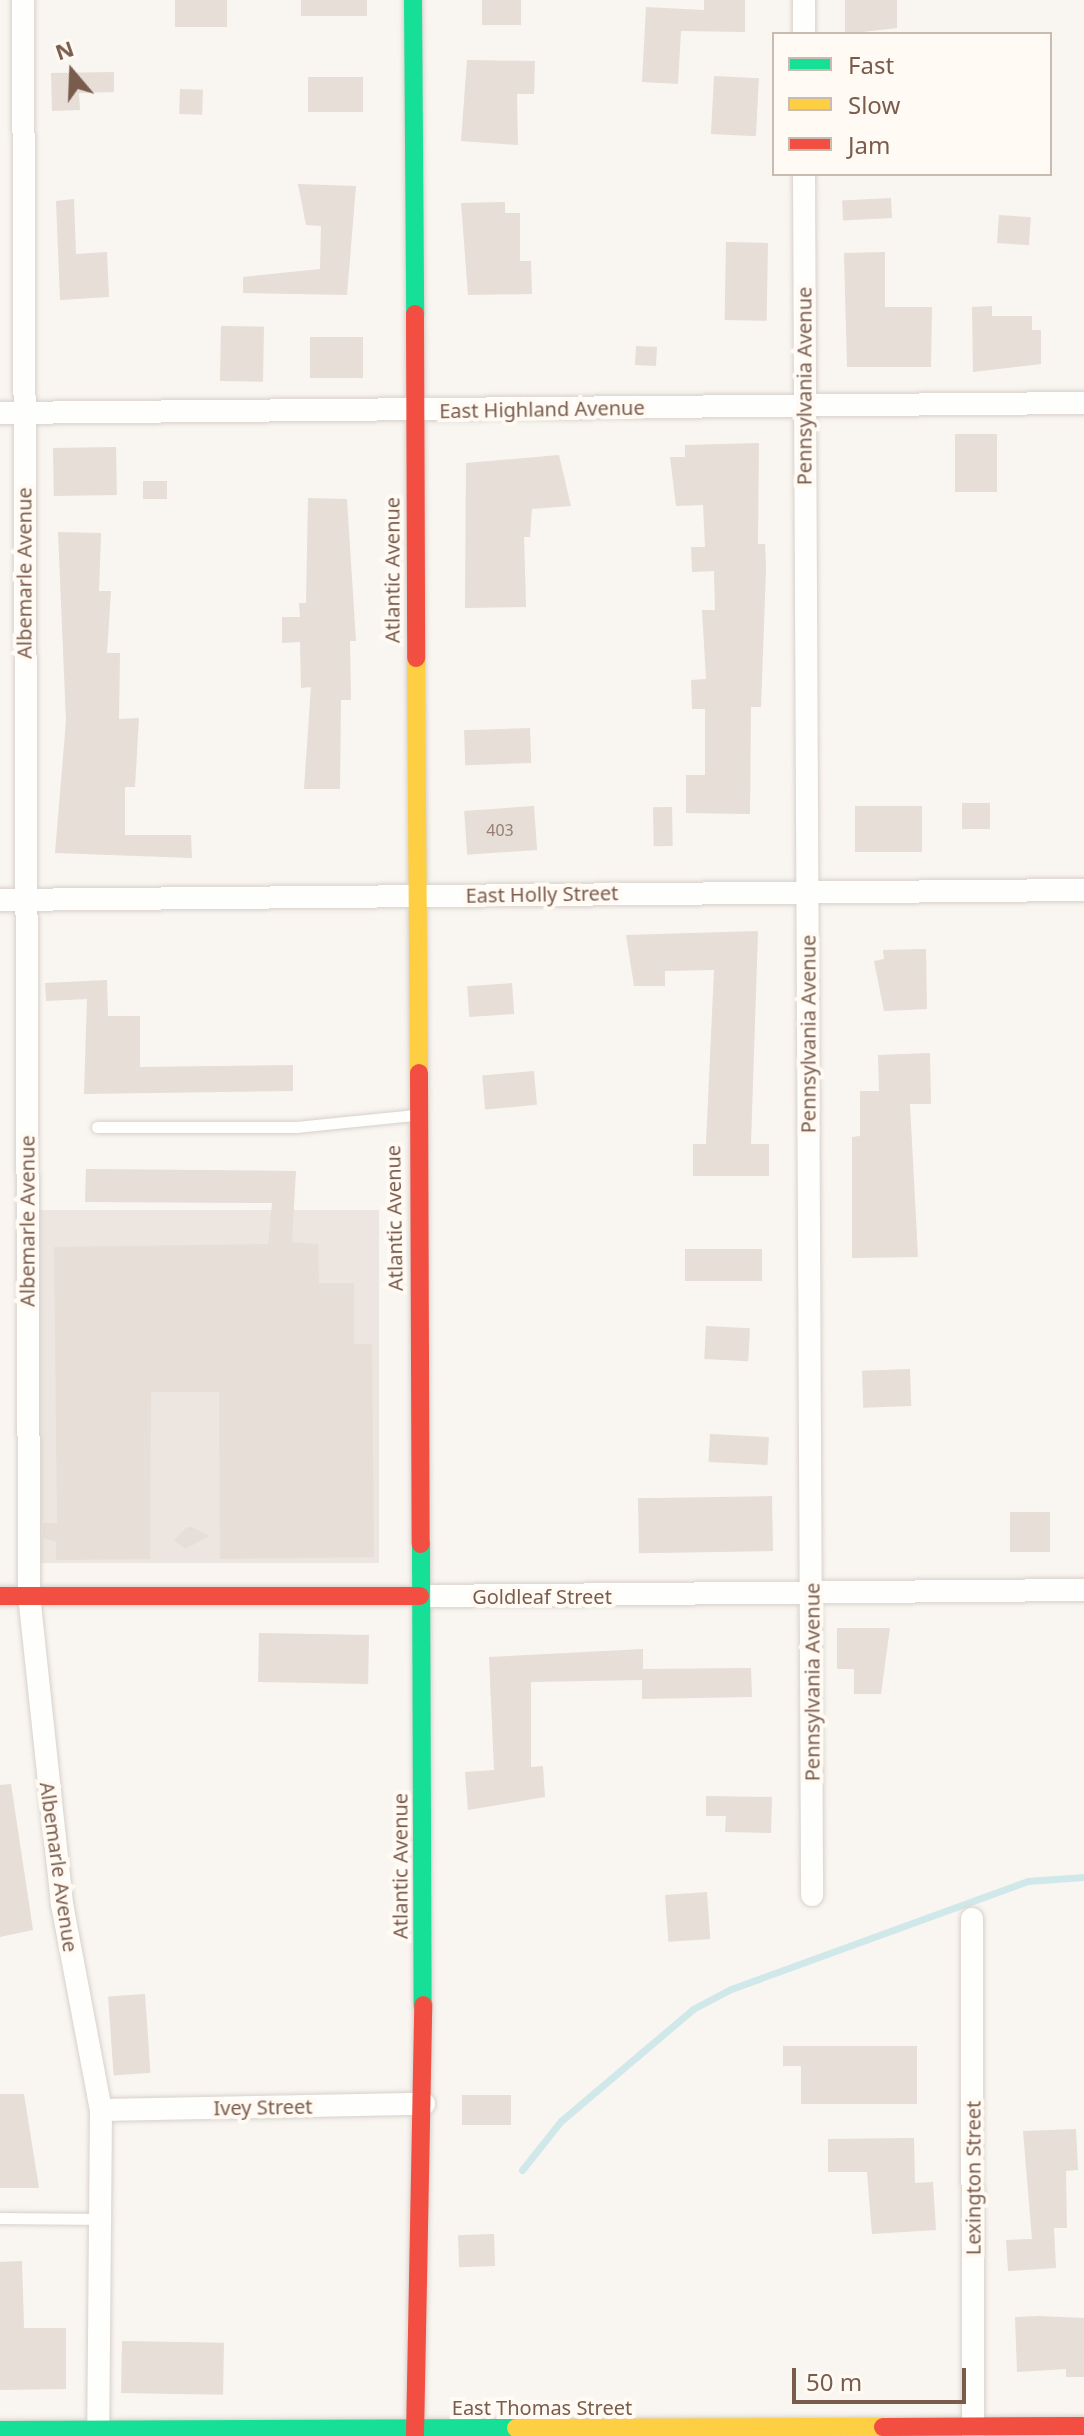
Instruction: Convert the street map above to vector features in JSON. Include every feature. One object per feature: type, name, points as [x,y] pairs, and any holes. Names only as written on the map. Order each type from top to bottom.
[{"type":"main road","name":"Atlantic Avenue","points":[[413,0],[415,1115],[424,2104],[416,2433]]},
{"type":"main road","name":"Goldleaf Street","points":[[0,1596],[420,1596]]},
{"type":"main road","name":"East Thomas Street","points":[[0,2430],[98,2434],[973,2431],[1084,2426]]},
{"type":"street","name":"Albemarle Avenue","points":[[23,0],[29,1595],[62,1904],[101,2110],[98,2434]]},
{"type":"street","points":[[804,0],[804,32]]},
{"type":"street","name":"Pennsylvania Avenue","points":[[804,176],[812,1895]]},
{"type":"street","name":"East Highland Avenue","points":[[0,413],[1084,403]]},
{"type":"street","name":"East Holly Street","points":[[0,900],[1084,890]]},
{"type":"street","name":"Goldleaf Street","points":[[420,1596],[1084,1590]]},
{"type":"street","name":"Lexington Street","points":[[972,1919],[973,2431]]},
{"type":"street","name":"Ivey Street","points":[[101,2110],[424,2104]]},
{"type":"lane","points":[[97,1127],[296,1127],[415,1115]]},
{"type":"lane","points":[[0,2218],[100,2219]]},
{"type":"shaded area","points":[[38,1210],[379,1210],[379,1563],[38,1563]]},
{"type":"building","points":[[175,0],[227,0],[227,27],[175,27]]},
{"type":"building","points":[[301,0],[367,0],[367,16],[301,16]]},
{"type":"building","points":[[482,0],[521,0],[521,25],[482,25]]},
{"type":"building","points":[[704,0],[745,0],[745,32],[681,31],[678,84],[642,82],[646,7],[704,10]]},
{"type":"building","points":[[845,0],[897,0],[897,28],[845,32]]},
{"type":"building","points":[[467,60],[535,61],[534,94],[517,94],[518,145],[461,141]]},
{"type":"building","points":[[114,72],[114,92],[79,93],[80,110],[52,111],[51,73]]},
{"type":"building","points":[[714,76],[759,78],[756,136],[711,134]]},
{"type":"building","points":[[308,77],[363,77],[363,112],[308,112]]},
{"type":"building","points":[[180,89],[203,90],[202,115],[179,114]]},
{"type":"building","points":[[298,184],[356,186],[347,295],[243,293],[243,277],[320,269],[321,226],[306,225]]},
{"type":"building","points":[[891,198],[892,218],[843,221],[842,201]]},
{"type":"building","points":[[74,199],[76,254],[107,252],[109,297],[60,300],[56,201]]},
{"type":"building","points":[[505,202],[505,213],[520,213],[520,261],[531,261],[532,294],[468,295],[461,203]]},
{"type":"building","points":[[999,215],[1031,217],[1029,245],[997,243]]},
{"type":"building","points":[[726,242],[768,243],[767,321],[725,320]]},
{"type":"building","points":[[885,252],[885,307],[932,307],[931,367],[847,367],[844,253]]},
{"type":"building","points":[[992,306],[992,316],[1032,316],[1032,330],[1041,330],[1041,364],[973,372],[972,307]]},
{"type":"building","points":[[221,326],[264,327],[263,382],[220,381]]},
{"type":"building","points":[[310,337],[363,337],[363,378],[310,378]]},
{"type":"building","points":[[636,346],[657,347],[656,366],[635,365]]},
{"type":"building","points":[[955,434],[997,434],[997,492],[955,492]]},
{"type":"building","points":[[759,443],[758,544],[765,544],[766,569],[761,707],[751,707],[750,814],[686,813],[686,775],[705,775],[705,709],[692,709],[691,680],[706,679],[702,610],[715,610],[714,571],[692,572],[691,547],[705,547],[703,505],[676,506],[670,457],[685,457],[685,445]]},
{"type":"building","points":[[116,447],[117,495],[54,496],[53,448]]},
{"type":"building","points":[[559,455],[571,506],[532,509],[530,537],[524,537],[526,607],[465,608],[466,463]]},
{"type":"building","points":[[143,481],[167,481],[167,499],[143,499]]},
{"type":"building","points":[[308,498],[347,499],[356,641],[350,641],[351,700],[341,700],[340,789],[304,789],[311,687],[301,688],[300,642],[282,643],[282,617],[300,617],[299,603],[306,603]]},
{"type":"building","points":[[58,532],[101,533],[99,591],[111,591],[107,653],[120,653],[119,719],[139,718],[135,787],[125,787],[125,835],[191,835],[192,858],[55,853],[66,721]]},
{"type":"building","points":[[530,728],[531,763],[465,765],[464,730]]},
{"type":"building","points":[[962,803],[990,803],[990,829],[962,829]]},
{"type":"building","points":[[534,806],[537,850],[467,855],[464,811]]},
{"type":"building","points":[[855,806],[922,806],[922,852],[855,852]]},
{"type":"building","points":[[653,807],[672,807],[673,846],[654,846]]},
{"type":"building","points":[[758,931],[751,1144],[769,1144],[769,1176],[693,1176],[693,1144],[706,1144],[714,970],[665,971],[665,986],[634,986],[626,935]]},
{"type":"building","points":[[926,949],[927,1009],[884,1011],[874,961],[884,959],[883,950]]},
{"type":"building","points":[[107,980],[108,1016],[140,1016],[140,1067],[293,1065],[293,1091],[84,1094],[87,999],[46,1001],[45,983]]},
{"type":"building","points":[[512,983],[514,1014],[469,1017],[467,986]]},
{"type":"building","points":[[930,1053],[931,1104],[910,1104],[918,1257],[852,1258],[852,1137],[860,1136],[860,1091],[879,1091],[878,1055]]},
{"type":"building","points":[[534,1071],[537,1105],[485,1109],[482,1076]]},
{"type":"building","points":[[86,1169],[296,1171],[292,1242],[318,1244],[319,1283],[354,1283],[354,1344],[372,1344],[374,1557],[220,1559],[219,1392],[151,1392],[150,1559],[56,1560],[56,1542],[43,1538],[43,1523],[57,1523],[54,1247],[268,1244],[272,1203],[85,1202]]},
{"type":"building","points":[[685,1249],[762,1249],[762,1281],[685,1281]]},
{"type":"building","points":[[706,1326],[750,1328],[748,1361],[704,1359]]},
{"type":"building","points":[[910,1369],[911,1406],[863,1408],[862,1371]]},
{"type":"building","points":[[710,1434],[769,1437],[767,1465],[709,1462]]},
{"type":"building","points":[[772,1496],[773,1551],[639,1553],[638,1498]]},
{"type":"building","points":[[1010,1512],[1050,1512],[1050,1552],[1010,1552]]},
{"type":"building","points":[[187,1527],[210,1536],[185,1549],[174,1540]]},
{"type":"building","points":[[837,1628],[890,1628],[881,1694],[854,1694],[854,1669],[837,1669]]},
{"type":"building","points":[[259,1633],[369,1635],[368,1684],[258,1682]]},
{"type":"building","points":[[643,1649],[643,1669],[751,1668],[752,1697],[642,1699],[642,1680],[531,1682],[531,1767],[543,1766],[545,1797],[468,1810],[465,1772],[494,1770],[489,1657]]},
{"type":"building","points":[[11,1784],[33,1930],[0,1937],[0,1785]]},
{"type":"building","points":[[706,1796],[772,1797],[771,1833],[725,1832],[726,1816],[706,1816]]},
{"type":"building","points":[[707,1892],[710,1939],[668,1942],[665,1895]]},
{"type":"building","points":[[145,1994],[151,2073],[114,2075],[108,1997]]},
{"type":"building","points":[[783,2046],[917,2046],[917,2104],[801,2104],[801,2066],[783,2066]]},
{"type":"building","points":[[0,2094],[24,2094],[39,2188],[0,2188]]},
{"type":"building","points":[[462,2095],[511,2095],[511,2125],[462,2125]]},
{"type":"building","points":[[1076,2129],[1078,2170],[1066,2171],[1067,2228],[1054,2228],[1056,2268],[1008,2271],[1006,2240],[1032,2239],[1023,2131]]},
{"type":"building","points":[[914,2138],[915,2183],[933,2182],[936,2230],[872,2234],[867,2172],[828,2172],[828,2139]]},
{"type":"building","points":[[494,2234],[495,2266],[459,2267],[458,2235]]},
{"type":"building","points":[[22,2261],[24,2328],[66,2328],[66,2389],[0,2390],[0,2262]]},
{"type":"building","points":[[1015,2317],[1084,2318],[1084,2377],[1066,2377],[1066,2369],[1017,2372]]},
{"type":"building","points":[[122,2341],[224,2343],[223,2395],[121,2393]]},
{"type":"waterway","points":[[522,2170],[561,2121],[693,2009],[731,1989],[1028,1881],[1084,1877]]},
{"type":"traffic: fast","points":[[413,0],[415,314]]},
{"type":"traffic: fast","points":[[421,1544],[423,2005]]},
{"type":"traffic: fast","points":[[0,2430],[516,2428]]},
{"type":"traffic: slow","points":[[416,658],[419,1073]]},
{"type":"traffic: slow","points":[[516,2428],[883,2427]]},
{"type":"traffic: jam","points":[[415,314],[416,658]]},
{"type":"traffic: jam","points":[[419,1073],[421,1544]]},
{"type":"traffic: jam","points":[[0,1596],[420,1596]]},
{"type":"traffic: jam","points":[[415,2436],[423,2005]]},
{"type":"traffic: jam","points":[[883,2427],[1084,2426]]}]
